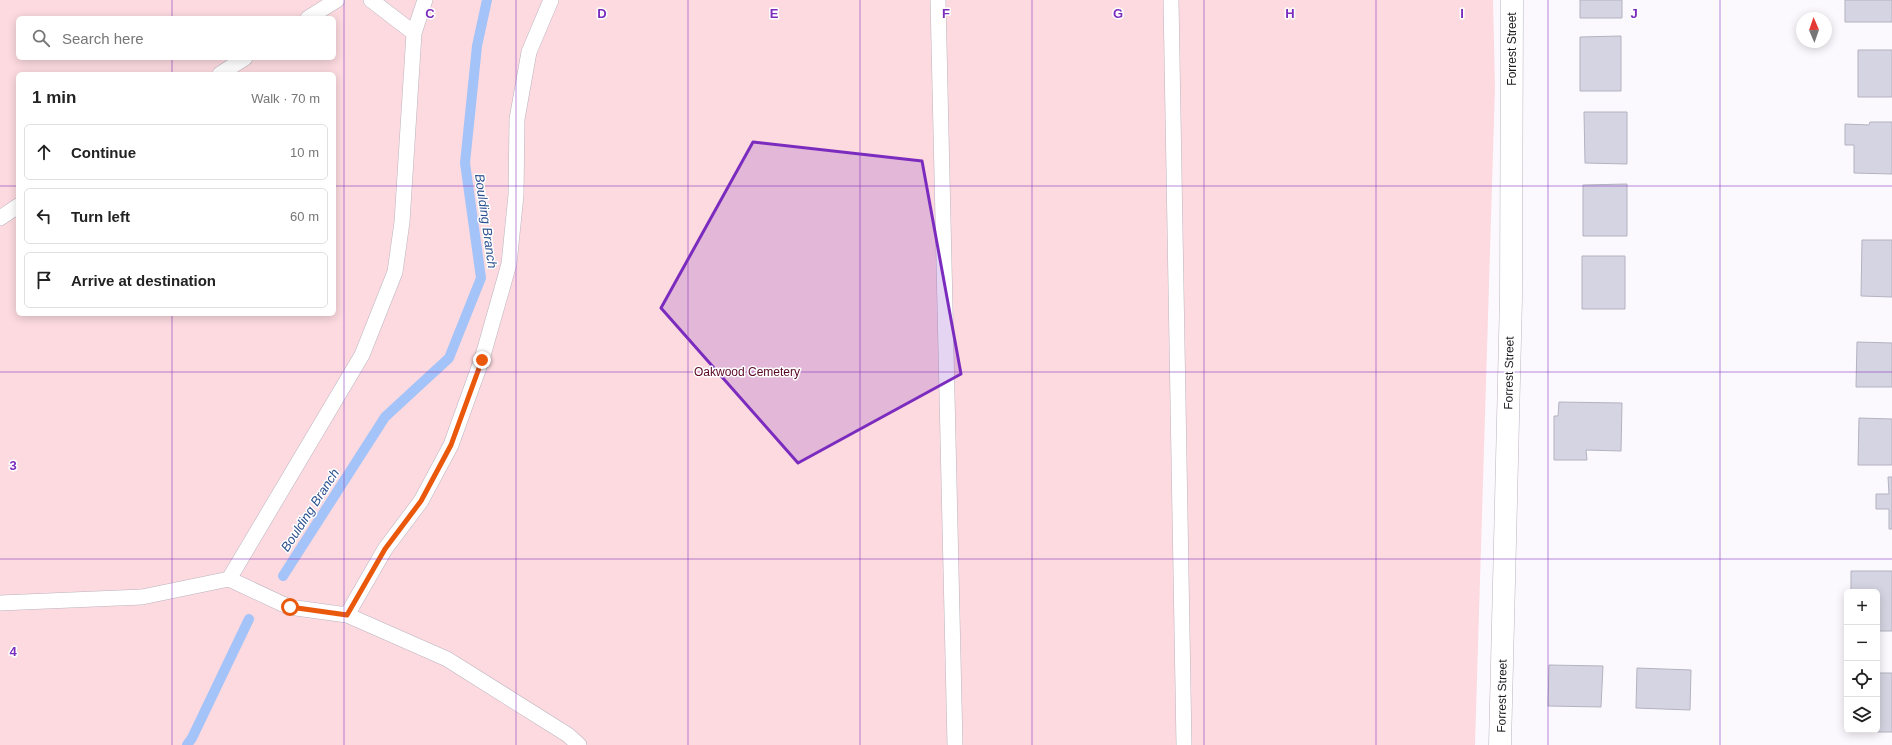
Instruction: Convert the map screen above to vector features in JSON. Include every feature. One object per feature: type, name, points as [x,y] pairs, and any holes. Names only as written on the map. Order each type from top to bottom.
[{"type":"street","name":"Forrest Street","points":[[1500,745],[1511,306],[1512,0]]},
{"type":"lane","points":[[311,16],[337,0]]},
{"type":"lane","points":[[372,0],[414,33]]},
{"type":"lane","points":[[229,579],[362,355],[395,272],[402,222],[414,33],[425,0]]},
{"type":"lane","points":[[347,615],[385,549],[421,501],[451,445],[482,360],[509,264],[516,195],[517,119],[529,52],[551,0]]},
{"type":"lane","points":[[938,0],[955,745]]},
{"type":"lane","points":[[1171,0],[1184,745]]},
{"type":"lane","points":[[223,72],[242,60]]},
{"type":"lane","points":[[0,218],[16,207]]},
{"type":"lane","points":[[0,602],[142,597],[229,579],[290,607],[347,615],[447,659],[568,735],[579,745]]},
{"type":"highlighted area","points":[[753,142],[922,161],[961,374],[798,463],[661,308]]},
{"type":"green space","name":"Oakwood Cemetery","points":[[0,0],[1493,0],[1495,87],[1475,745],[0,745]]},
{"type":"building","points":[[1580,0],[1622,0],[1622,18],[1580,18]]},
{"type":"building","points":[[1845,0],[1892,0],[1892,22],[1845,22]]},
{"type":"building","points":[[1621,36],[1621,91],[1580,91],[1580,37]]},
{"type":"building","points":[[1858,50],[1892,50],[1892,97],[1858,97]]},
{"type":"building","points":[[1584,112],[1627,112],[1627,164],[1585,163]]},
{"type":"building","points":[[1870,122],[1892,122],[1892,174],[1854,173],[1854,145],[1845,145],[1845,124],[1869,125]]},
{"type":"building","points":[[1627,184],[1627,236],[1583,236],[1583,185]]},
{"type":"building","points":[[1862,240],[1892,240],[1892,297],[1861,296]]},
{"type":"building","points":[[1582,256],[1625,256],[1625,309],[1582,309]]},
{"type":"building","points":[[1857,342],[1892,343],[1892,387],[1856,387]]},
{"type":"building","points":[[1559,402],[1622,403],[1621,451],[1586,450],[1587,460],[1554,460],[1554,416],[1558,416]]},
{"type":"building","points":[[1859,418],[1892,419],[1892,465],[1858,465]]},
{"type":"building","points":[[1888,477],[1892,477],[1892,529],[1889,529],[1889,509],[1876,509],[1876,494],[1889,494]]},
{"type":"building","points":[[1851,571],[1892,571],[1892,631],[1880,631],[1880,589],[1851,589]]},
{"type":"building","points":[[1549,665],[1603,666],[1601,707],[1548,706]]},
{"type":"building","points":[[1637,668],[1691,670],[1690,710],[1636,708]]},
{"type":"building","points":[[1880,673],[1892,673],[1892,732],[1880,732]]},
{"type":"waterway","name":"Boulding Branch","points":[[283,576],[385,417],[449,358],[481,278],[465,163],[477,46],[487,0]]},
{"type":"waterway","name":"Boulding Branch","points":[[187,745],[192,738],[249,619]]},
{"type":"route","points":[[290,607],[347,615],[385,549],[421,501],[451,445],[482,360]]}]
